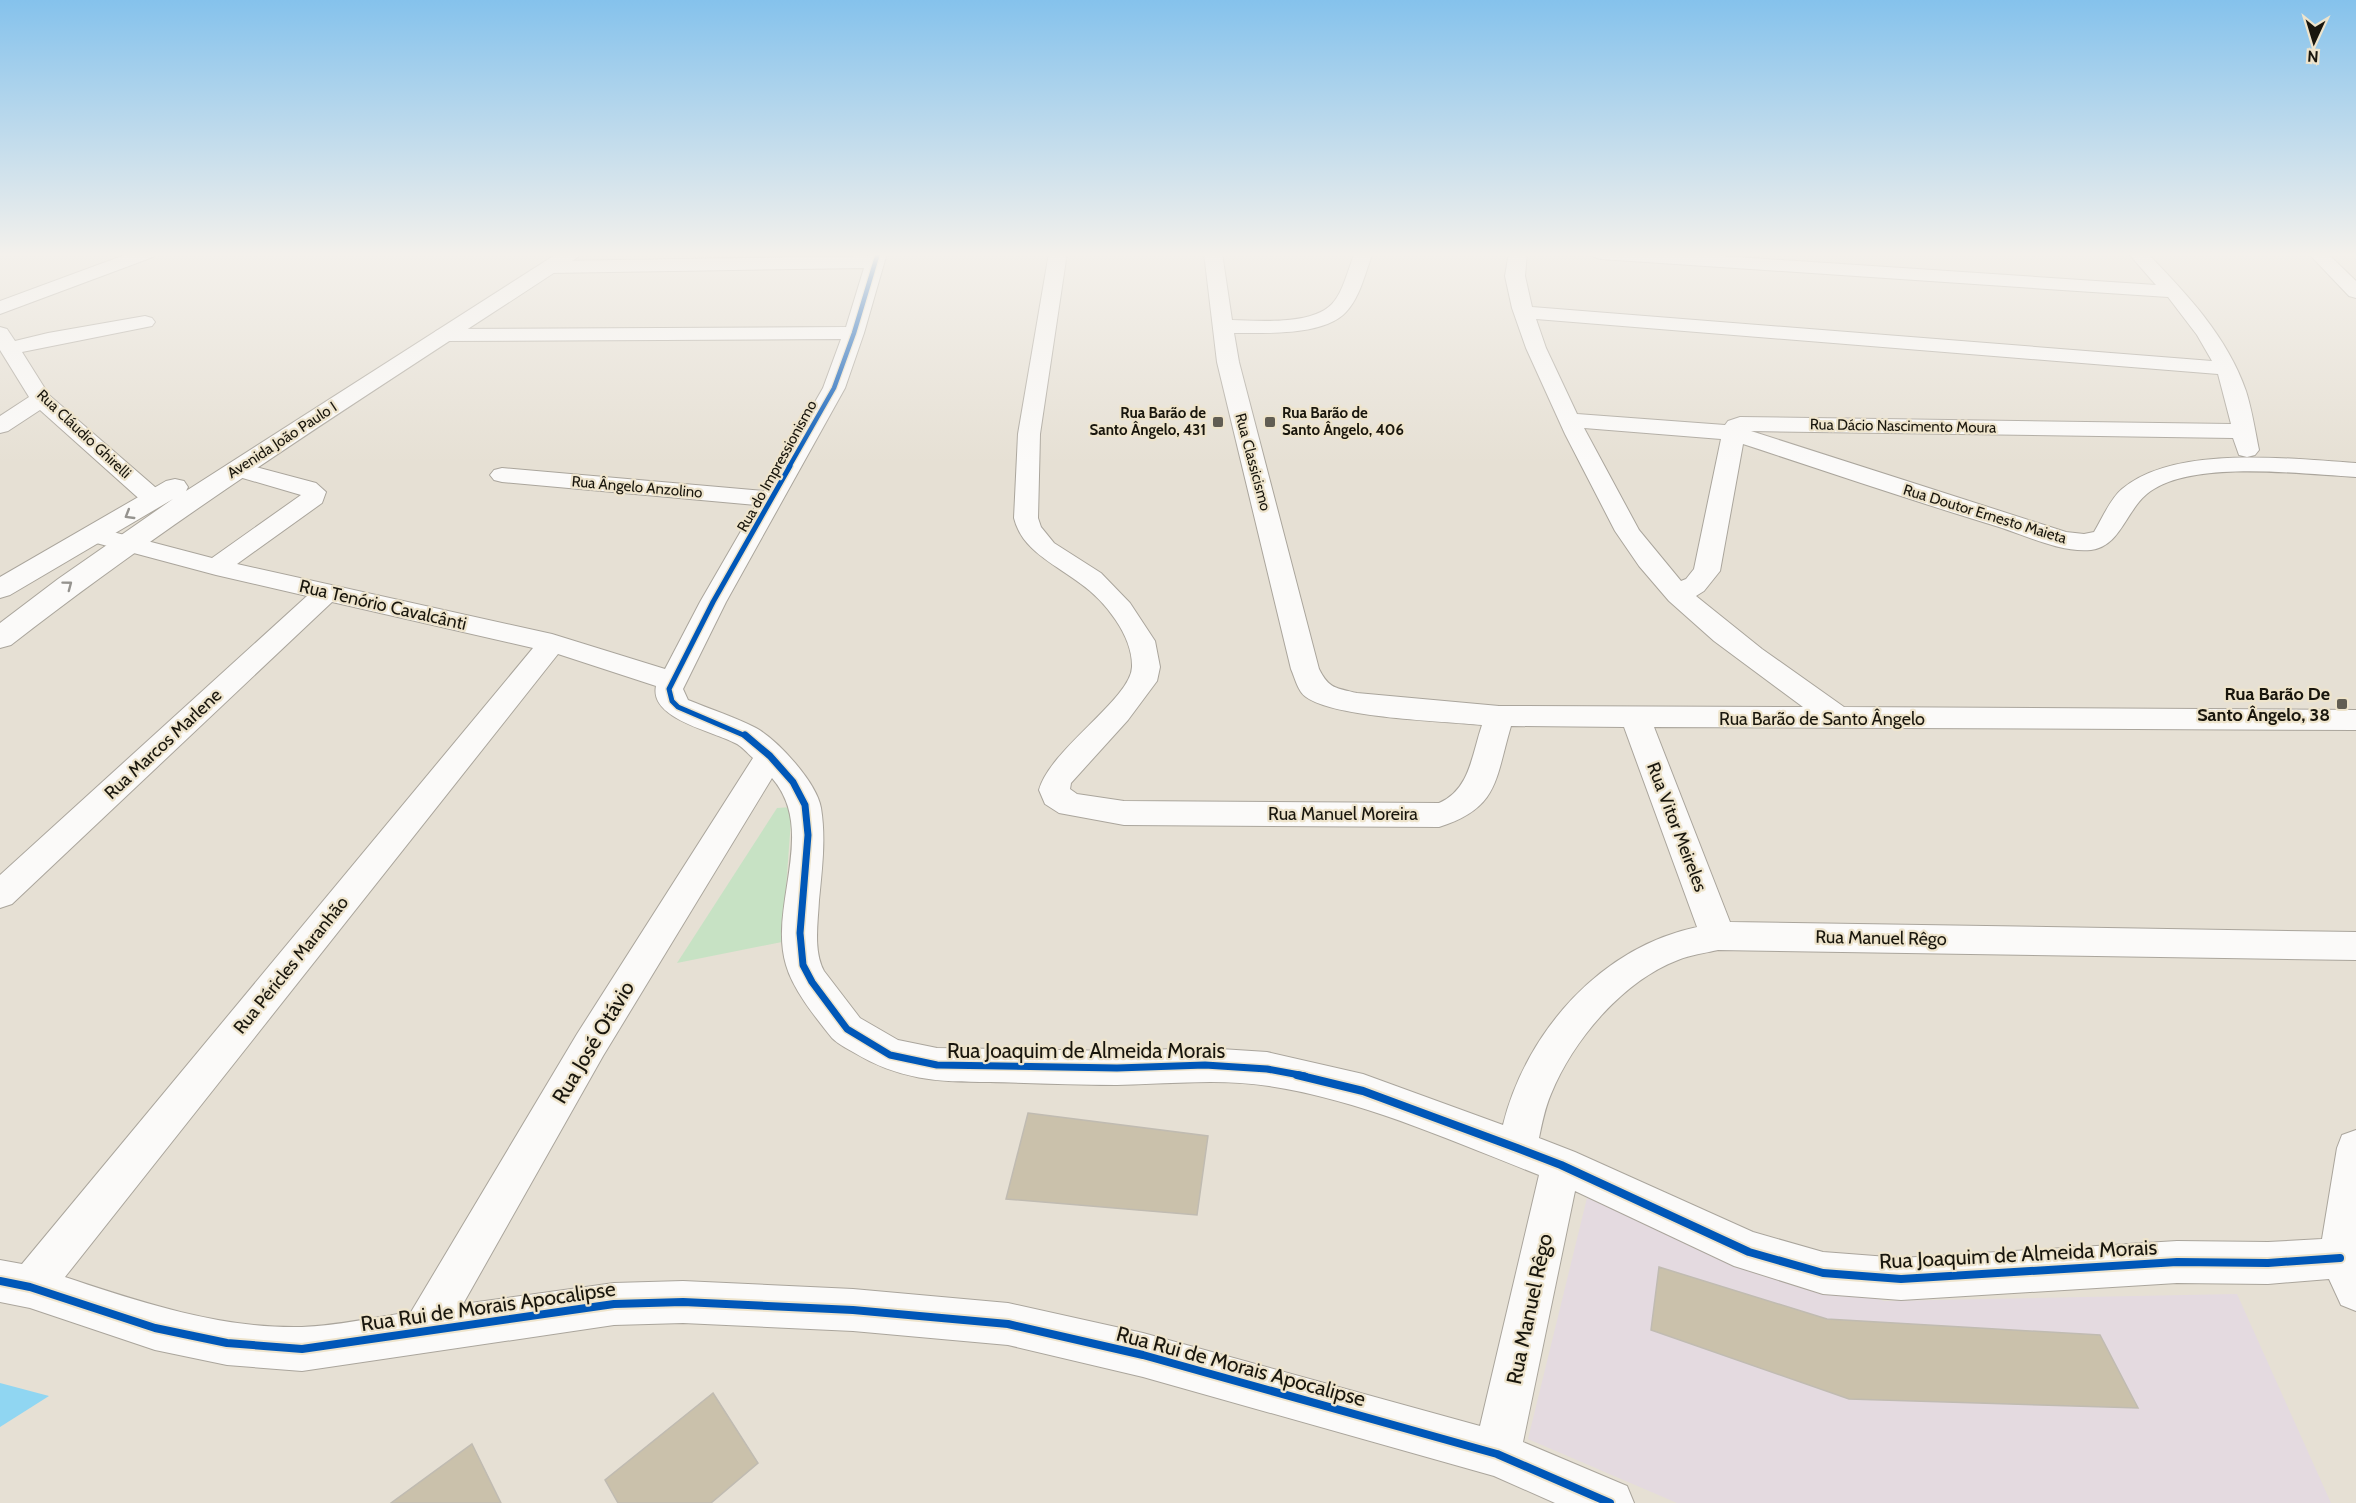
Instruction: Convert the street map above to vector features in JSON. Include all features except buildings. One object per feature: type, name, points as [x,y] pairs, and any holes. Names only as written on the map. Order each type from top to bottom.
[{"type":"main road","name":"Avenida João Paulo I","points":[[0,589],[94,535],[443,323]]},
{"type":"main road","name":"Avenida João Paulo I","points":[[0,638],[126,545],[237,469],[460,323]]},
{"type":"street","points":[[5,341],[48,339],[138,323]]},
{"type":"street","name":"Rua do Impressionismo","points":[[671,681],[834,388],[857,323]]},
{"type":"street","name":"Rua Manuel Moreira","points":[[1047,323],[1029,434],[1026,518],[1029,529],[1046,548],[1092,579],[1121,609],[1141,641],[1146,667],[1143,681],[1118,713],[1098,732],[1058,779],[1054,790],[1056,796],[1070,805],[1124,813],[1439,815],[1455,810],[1471,798],[1477,788],[1499,717]]},
{"type":"street","points":[[1222,326],[1282,326],[1296,323]]},
{"type":"street","points":[[1528,323],[1547,374],[1569,420],[1627,531],[1652,568],[1678,595],[1736,643],[1838,718]]},
{"type":"street","points":[[1663,323],[2225,368]]},
{"type":"street","points":[[2198,323],[2216,346],[2235,390],[2251,464]]},
{"type":"street","name":"Rua Classicismo","points":[[1222,326],[1244,434],[1305,669]]},
{"type":"street","points":[[443,335],[854,333]]},
{"type":"street","name":"Rua Cláudio Ghirelli","points":[[5,341],[11,369],[41,399],[154,499]]},
{"type":"street","points":[[0,426],[41,399]]},
{"type":"street","name":"Rua Dácio Nascimento Moura","points":[[1569,420],[1734,434],[1736,426],[1748,423],[2244,431]]},
{"type":"street","points":[[1678,595],[1695,585],[1707,571],[1712,558],[1734,434]]},
{"type":"street","name":"Rua Doutor Ernesto Maieta","points":[[1734,434],[2063,539],[2084,542],[2092,542],[2103,537],[2128,496],[2146,483],[2165,475],[2193,469],[2251,464],[2356,470]]},
{"type":"street","points":[[216,567],[313,498],[314,492],[308,488],[237,469]]},
{"type":"street","name":"Rua Ângelo Anzolino","points":[[502,475],[771,499]]},
{"type":"street","name":"Rua Tenório Cavalcânti","points":[[94,535],[216,567],[552,644],[671,681]]},
{"type":"street","name":"Rua Marcos Marlene","points":[[0,895],[326,592]]},
{"type":"street","name":"Rua Péricles Maranhão","points":[[15,1284],[552,644]]},
{"type":"street","name":"Rua Barão de Santo Ângelo","points":[[1305,669],[1314,689],[1326,696],[1357,703],[1499,717],[2356,720]]},
{"type":"street","name":"Rua Joaquim de Almeida Morais","points":[[671,681],[669,695],[678,707],[747,736],[770,756],[793,782],[805,805],[808,835],[800,933],[802,965],[847,1029],[890,1055],[937,1065],[1117,1068],[1205,1065],[1267,1069],[1363,1091],[1561,1165],[1749,1252],[1823,1273],[1863,1278],[1901,1279],[2177,1262],[2268,1263],[2348,1274]]},
{"type":"street","name":"Rua Vitor Meireles","points":[[1636,719],[1718,936]]},
{"type":"street","name":"Rua José Otávio","points":[[423,1332],[590,1045],[770,756]]},
{"type":"street","name":"Rua Manuel Rêgo","points":[[1517,1148],[1531,1095],[1560,1042],[1605,989],[1639,964],[1669,949],[1718,936],[2356,946]]},
{"type":"street","points":[[2348,1274],[2355,1151]]},
{"type":"street","name":"Rua Manuel Rêgo","points":[[1497,1454],[1561,1165]]},
{"type":"street","name":"Rua Rui de Morais Apocalipse","points":[[15,1284],[155,1328],[227,1343],[302,1350],[614,1304],[672,1302],[853,1310],[1008,1324],[1143,1355],[1497,1454],[1610,1503]]},
{"type":"shaded area","points":[[1587,1198],[1657,1226],[1884,1301],[2237,1294],[2331,1503],[1677,1503],[1528,1439]]},
{"type":"green space","points":[[792,807],[782,942],[677,963],[777,808]]},
{"type":"water","points":[[0,1383],[49,1396],[0,1427]]},
{"type":"cycle path","points":[[857,323],[834,388],[713,602],[669,689],[672,701],[678,707],[747,736],[770,756],[793,782],[805,805],[808,835],[800,933],[803,965],[812,982],[847,1029],[890,1055],[937,1065],[1117,1068],[1205,1065],[1267,1069],[1310,1077],[1363,1091],[1517,1148],[1561,1165],[1749,1252],[1823,1273],[1901,1279],[2177,1262],[2268,1263],[2340,1258]]},
{"type":"cycle path","points":[[0,1281],[30,1287],[155,1328],[227,1343],[302,1349],[614,1304],[683,1302],[853,1310],[1008,1324],[1143,1355],[1497,1454],[1610,1503]]},
{"type":"place","name":"Rua Barão de Santo Ângelo, 431","points":[[1218,422]]},
{"type":"place","name":"Rua Barão de Santo Ângelo, 406","points":[[1270,422]]},
{"type":"place","name":"Rua Barão De Santo Ângelo, 38","points":[[2342,704]]}]
